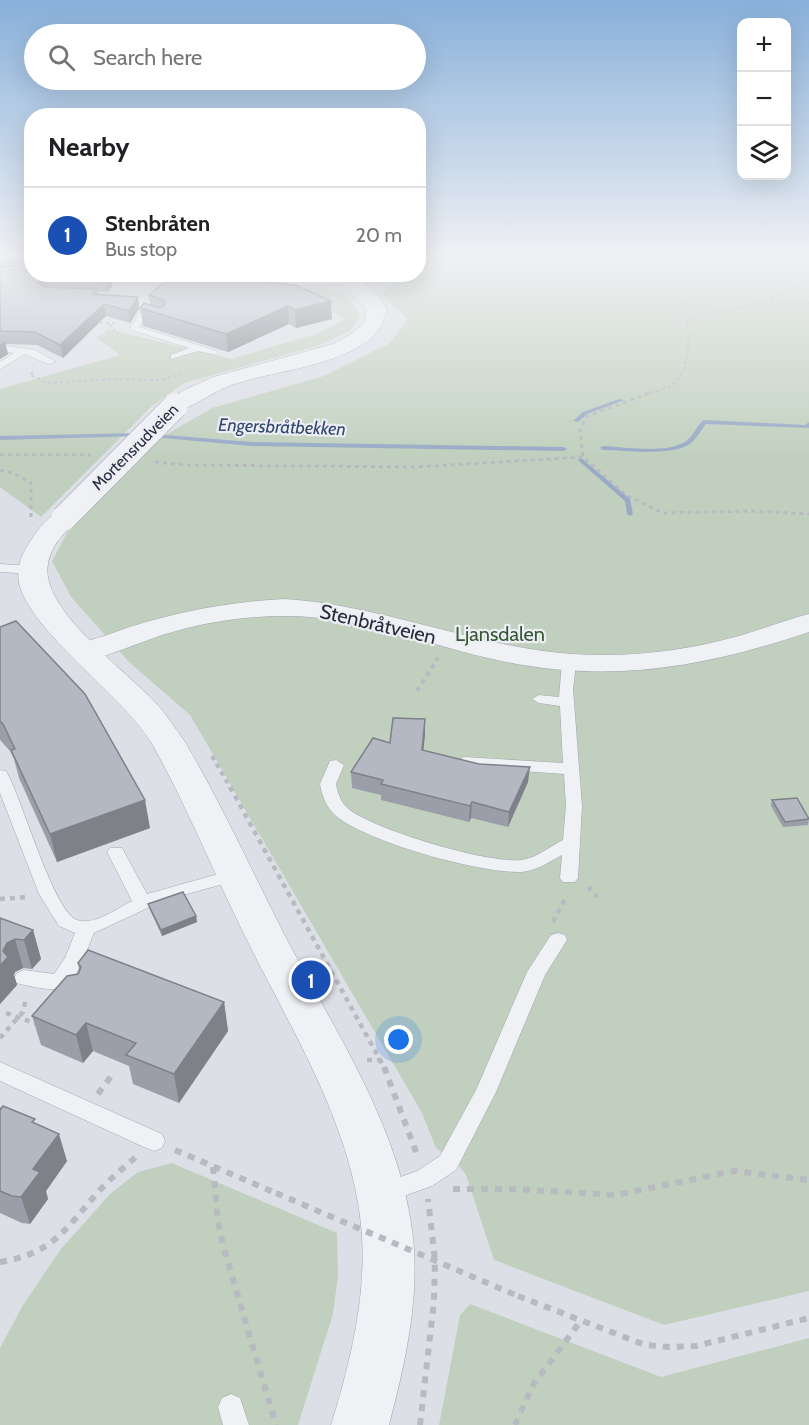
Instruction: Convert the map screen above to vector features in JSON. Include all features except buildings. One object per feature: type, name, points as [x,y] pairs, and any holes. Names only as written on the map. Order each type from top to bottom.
[{"type":"street","name":"Mortensrudveien","points":[[36,548],[175,406],[194,392],[213,384],[328,353],[364,335],[374,324]]},
{"type":"street","points":[[36,548],[34,586],[45,606],[130,693],[165,737],[353,1114],[381,1194],[388,1260],[387,1298],[372,1382],[360,1425]]},
{"type":"street","name":"Stenbråtveien","points":[[89,651],[191,617],[234,610],[285,607],[355,615],[470,646],[569,663],[621,664],[689,657],[809,623]]},
{"type":"lane","points":[[134,324],[136,330],[214,353]]},
{"type":"lane","points":[[3,348],[17,354],[40,356],[51,362]]},
{"type":"lane","points":[[174,357],[195,349]]},
{"type":"lane","points":[[0,366],[17,354]]},
{"type":"lane","points":[[569,663],[566,689],[574,806],[569,878]]},
{"type":"lane","points":[[539,699],[567,702]]},
{"type":"lane","points":[[464,762],[571,769]]},
{"type":"lane","points":[[336,765],[328,784],[336,807],[365,827],[388,836],[475,858],[521,866],[571,843]]},
{"type":"lane","points":[[0,775],[49,895],[64,919],[79,927],[97,926],[142,902],[175,891],[236,876]]},
{"type":"lane","points":[[116,852],[142,902]]},
{"type":"lane","points":[[59,982],[73,961],[87,927]]},
{"type":"lane","points":[[381,1194],[424,1179],[448,1163],[486,1092],[537,972],[558,940]]},
{"type":"lane","points":[[24,978],[59,982],[76,996]]},
{"type":"lane","points":[[0,1071],[154,1141]]},
{"type":"path","points":[[688,324],[687,348],[682,375],[674,384],[653,394],[586,417],[580,429],[583,457],[626,495],[644,506],[663,513],[751,511],[809,514]]},
{"type":"path","points":[[40,356],[40,365],[30,375],[38,382],[118,378],[160,380],[183,374]]},
{"type":"path","points":[[0,455],[76,453],[98,455]]},
{"type":"path","points":[[152,461],[184,465],[416,467],[583,457]]},
{"type":"path","points":[[0,470],[13,473],[31,483],[30,521],[37,531],[36,548]]},
{"type":"path","points":[[417,691],[442,649]]},
{"type":"path","points":[[591,878],[590,890],[597,897]]},
{"type":"path","points":[[6,1013],[21,1014],[33,1019],[43,1028]]},
{"type":"path","points":[[0,1038],[21,1014]]},
{"type":"path","points":[[95,1098],[112,1075]]},
{"type":"path","points":[[0,1262],[33,1256],[58,1240],[112,1177],[154,1141],[580,1322],[645,1345],[696,1346],[809,1318]]},
{"type":"path","points":[[213,1167],[220,1231],[276,1425]]},
{"type":"path","points":[[449,1189],[513,1189],[616,1195],[734,1170],[809,1180]]},
{"type":"path","points":[[515,1425],[533,1385],[580,1322]]},
{"type":"green space","points":[[335,324],[355,324],[350,331],[320,345],[184,383],[152,406],[41,517],[0,487],[0,389],[120,355],[97,338],[108,329],[231,359],[316,334]]},
{"type":"green space","name":"Ljansdalen","points":[[404,324],[809,324],[809,1291],[664,1325],[494,1260],[466,1175],[457,1163],[436,1148],[422,1113],[190,715],[129,662],[71,597],[52,561],[68,531],[160,438],[212,408],[324,376],[390,343]]},
{"type":"green space","points":[[172,1163],[337,1233],[338,1275],[333,1314],[298,1425],[0,1425],[0,1348],[23,1305],[61,1249],[110,1194],[138,1172]]},
{"type":"green space","points":[[470,1304],[661,1377],[809,1338],[809,1425],[439,1425],[460,1315]]},
{"type":"waterway","points":[[576,421],[585,413],[621,400]]},
{"type":"waterway","name":"Engersbråtbekken","points":[[603,448],[656,450],[676,447],[691,440],[704,422],[807,427],[809,424]]},
{"type":"waterway","name":"Engersbråtbekken","points":[[0,438],[140,435]]},
{"type":"waterway","name":"Engersbråtbekken","points":[[153,436],[252,444],[564,449]]},
{"type":"waterway","points":[[581,460],[628,500],[630,514]]},
{"type":"place","name":"Stenbråten","points":[[311,980]]}]
